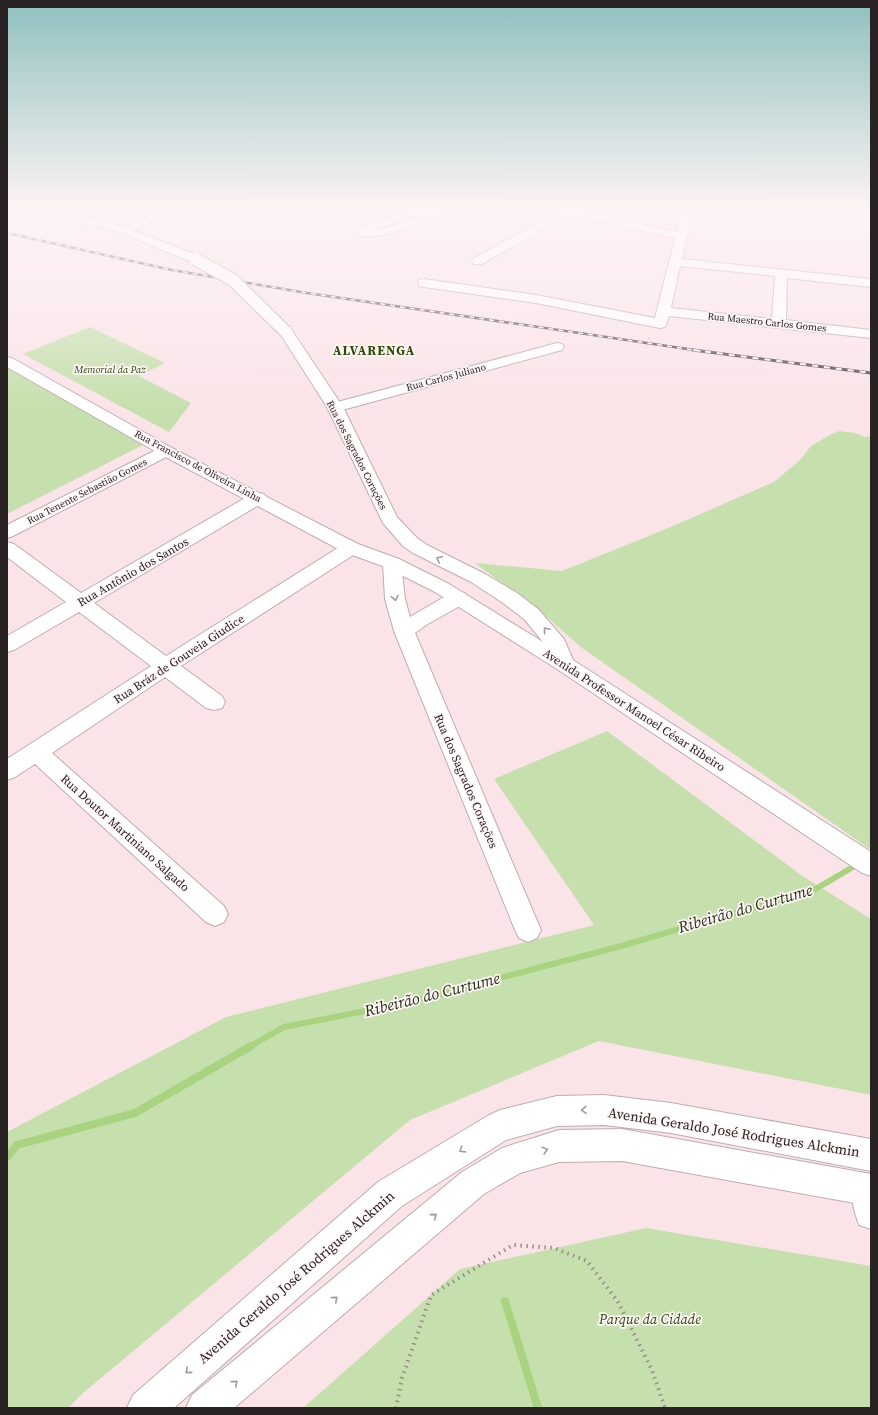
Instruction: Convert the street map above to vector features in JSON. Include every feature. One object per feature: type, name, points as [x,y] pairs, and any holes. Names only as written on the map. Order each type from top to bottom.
[{"type":"street","name":"Rua dos Sagrados Corações","points":[[224,275],[233,280],[286,332],[335,407],[389,518],[395,599],[404,631],[528,930]]},
{"type":"street","points":[[658,326],[672,275]]},
{"type":"street","points":[[779,323],[781,275]]},
{"type":"street","points":[[799,275],[871,283]]},
{"type":"street","name":"Rua Maestro Carlos Gomes","points":[[424,283],[542,300],[658,326],[779,323],[871,334]]},
{"type":"street","name":"Rua Carlos Juliano","points":[[335,407],[557,347]]},
{"type":"street","name":"Rua Francisco de Oliveira Linha","points":[[7,361],[166,451],[351,548],[392,563]]},
{"type":"street","name":"Rua Tenente Sebastião Gomes","points":[[7,532],[166,451]]},
{"type":"street","name":"Rua Antônio dos Santos","points":[[7,645],[258,498]]},
{"type":"street","points":[[389,518],[410,542],[420,549],[478,578],[510,598],[531,614],[546,629],[556,644],[564,664]]},
{"type":"street","points":[[7,548],[214,702]]},
{"type":"street","name":"Rua Bráz de Gouveia Giudice","points":[[7,770],[351,548]]},
{"type":"street","name":"Avenida Professor Manoel César Ribeiro","points":[[392,563],[458,598],[564,664],[871,866]]},
{"type":"street","points":[[404,631],[419,620],[458,598],[478,578]]},
{"type":"street","name":"Rua Doutor Martiniano Salgado","points":[[36,752],[215,914]]},
{"type":"street","name":"Avenida Geraldo José Rodrigues Alckmin","points":[[146,1408],[390,1194],[500,1126],[557,1111],[604,1110],[671,1118],[871,1155]]},
{"type":"street","points":[[205,1408],[473,1183],[512,1160],[560,1146],[622,1146],[869,1198]]},
{"type":"path","points":[[646,348],[658,326]]},
{"type":"path","points":[[396,1408],[402,1378],[431,1295],[513,1245],[554,1248],[587,1261],[618,1302],[652,1370],[665,1408]]},
{"type":"green space","name":"Memorial da Paz","points":[[90,327],[165,363],[139,376],[191,403],[169,432],[23,354]]},
{"type":"green space","points":[[7,367],[143,445],[7,514]]},
{"type":"green space","points":[[839,431],[855,433],[865,437],[871,436],[871,850],[582,648],[542,613],[475,563],[562,571],[666,529],[774,482],[800,460],[811,446]]},
{"type":"green space","points":[[607,731],[801,875],[871,919],[871,1095],[599,1041],[410,1120],[83,1393],[68,1408],[7,1408],[7,1132],[226,1017],[594,925],[494,779]]},
{"type":"green space","name":"Parque da Cidade","points":[[646,1228],[871,1266],[871,1408],[303,1408],[460,1269]]},
{"type":"waterway","name":"Ribeirão do Curtume","points":[[249,1047],[284,1027],[406,1003],[621,946],[814,890],[858,864]]},
{"type":"waterway","name":"Ribeirão do Curtume","points":[[7,1157],[17,1145],[135,1113],[251,1046]]},
{"type":"waterway","points":[[505,1301],[538,1408]]},
{"type":"railway","points":[[202,275],[307,293],[701,351]]},
{"type":"railway","points":[[693,350],[871,373]]},
{"type":"district","name":"ALVARENGA","points":[[374,350]]}]
